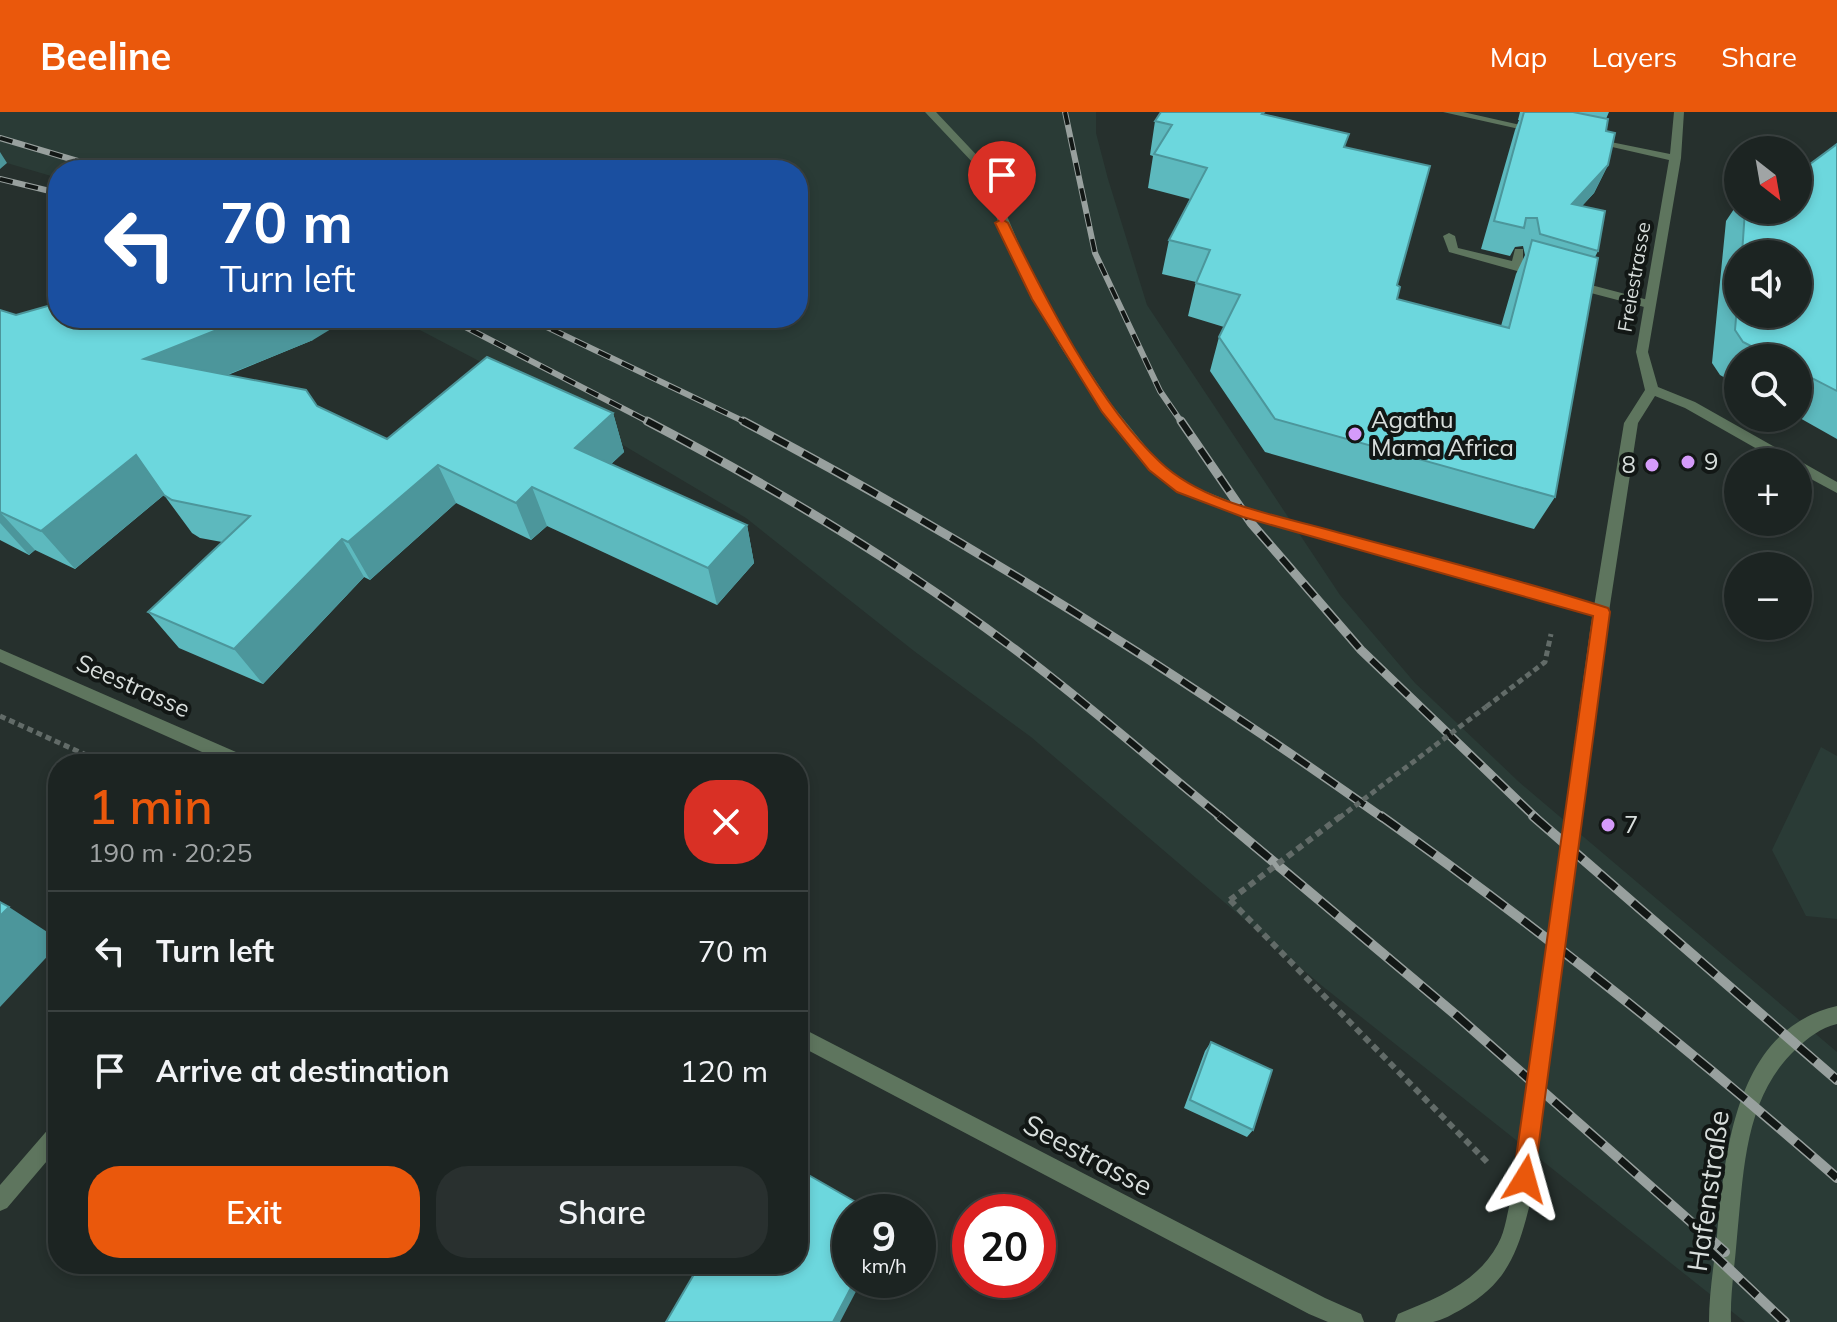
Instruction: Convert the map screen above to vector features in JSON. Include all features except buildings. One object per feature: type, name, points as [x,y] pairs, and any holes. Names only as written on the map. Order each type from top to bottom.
[{"type":"street","points":[[930,112],[980,164],[1026,275],[1066,346],[1107,408],[1154,466],[1182,488],[1243,512],[1600,622]]},
{"type":"street","points":[[1448,112],[1554,134]]},
{"type":"street","name":"Freiestrasse","points":[[1652,390],[1642,352],[1676,158],[1679,112]]},
{"type":"street","points":[[1584,140],[1676,158]]},
{"type":"street","points":[[1449,236],[1453,250],[1648,304]]},
{"type":"street","points":[[1517,266],[1519,252]]},
{"type":"street","points":[[1406,1322],[1443,1317],[1479,1286],[1507,1249],[1522,1196],[1600,622],[1631,423],[1652,390],[1690,405],[1766,448]]},
{"type":"street","points":[[1812,474],[1837,488]]},
{"type":"street","name":"Seestrasse","points":[[0,655],[223,754]]},
{"type":"street","name":"Hafenstraße","points":[[1720,1322],[1730,1197],[1742,1126],[1750,1100],[1760,1077],[1781,1049],[1822,1018],[1837,1015]]},
{"type":"street","name":"Seestrasse","points":[[808,1040],[1303,1299],[1353,1322]]},
{"type":"street","points":[[0,1201],[48,1145]]},
{"type":"path","points":[[1522,1196],[1230,900],[1545,662],[1554,619]]},
{"type":"path","points":[[0,716],[84,754]]},
{"type":"shaded area","points":[[0,112],[1096,112],[1096,133],[1108,179],[1147,305],[1340,595],[1415,683],[1519,782],[1837,1052],[1837,1322],[1745,1322],[1321,985],[1031,737],[914,651],[746,518],[500,372],[416,328],[808,328],[808,160],[48,160],[48,175],[0,161]]},
{"type":"shaded area","points":[[1821,747],[1837,756],[1837,919],[1806,916],[1772,850]]},
{"type":"railway","points":[[1065,112],[1095,253],[1160,391],[1182,423]]},
{"type":"railway","points":[[0,138],[74,160]]},
{"type":"railway","points":[[0,179],[48,191]]},
{"type":"railway","points":[[467,328],[651,423]]},
{"type":"railway","points":[[549,328],[744,422]]},
{"type":"railway","points":[[647,421],[787,498],[922,583],[1090,708],[1222,818]]},
{"type":"railway","points":[[1181,421],[1251,523],[1361,650],[1536,818]]},
{"type":"railway","points":[[744,422],[908,512],[1070,609],[1228,711],[1383,818]]},
{"type":"railway","points":[[1219,816],[1456,1015],[1725,1252]]},
{"type":"railway","points":[[1381,816],[1614,991],[1837,1178]]},
{"type":"railway","points":[[1533,816],[1837,1080]]},
{"type":"railway","points":[[1709,1250],[1785,1322]]},
{"type":"place","name":"Agathu Mama Africa","points":[[1355,434]]},
{"type":"place","name":"9","points":[[1688,462]]},
{"type":"place","name":"8","points":[[1652,465]]},
{"type":"place","name":"7","points":[[1608,825]]},
{"type":"route","points":[[1002,223],[1039,299],[1107,408],[1154,466],[1182,488],[1243,512],[1602,612],[1525,1179]]}]
